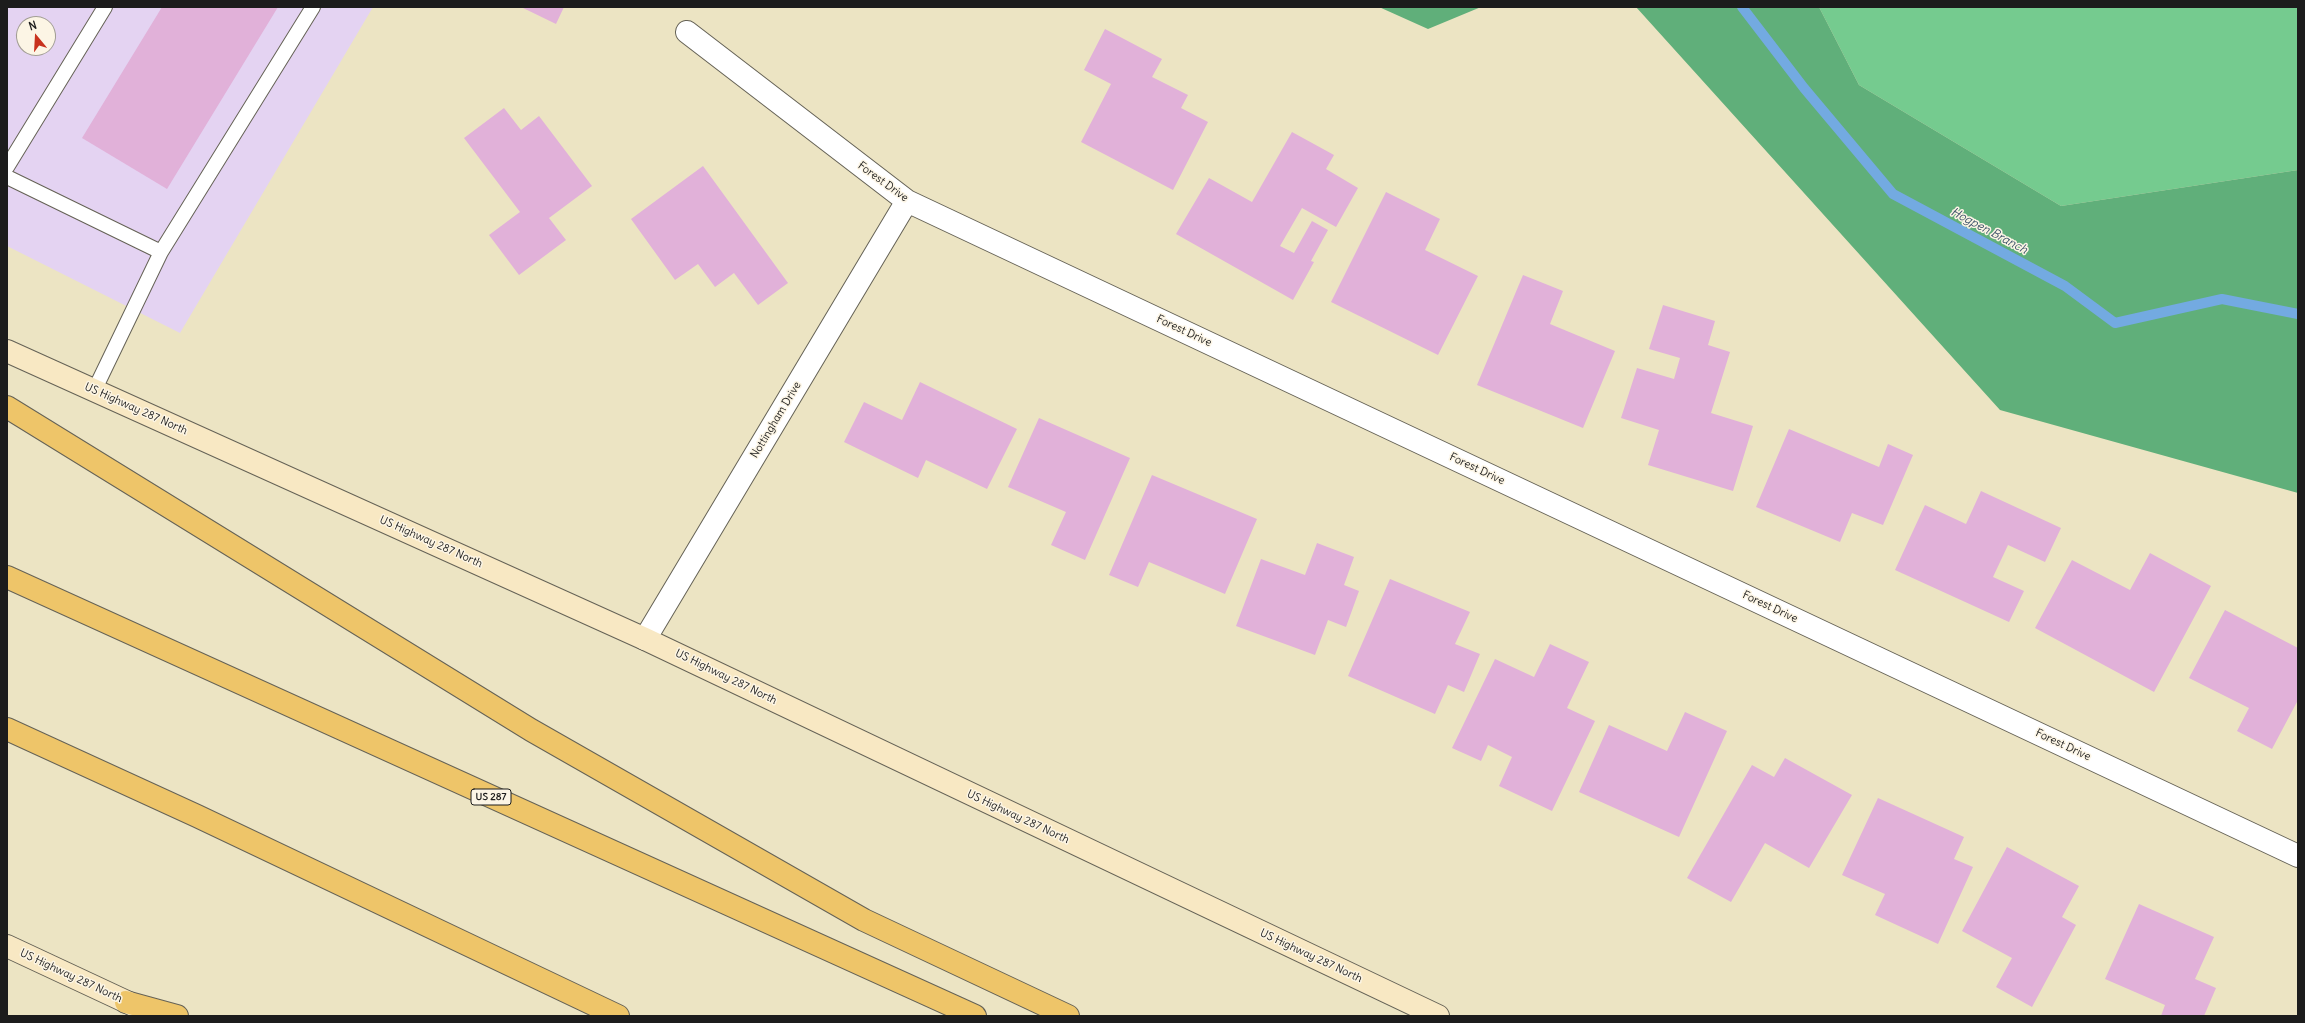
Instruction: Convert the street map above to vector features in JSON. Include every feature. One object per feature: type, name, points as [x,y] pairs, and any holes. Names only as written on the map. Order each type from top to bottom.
[{"type":"highway","points":[[7,407],[538,734],[864,920],[1068,1016]]},
{"type":"highway","name":"US 287","points":[[7,577],[975,1016]]},
{"type":"highway","points":[[7,729],[197,816],[618,1016]]},
{"type":"highway","points":[[126,1002],[177,1016]]},
{"type":"main road","name":"US Highway 287 North","points":[[7,351],[645,639],[1438,1016]]},
{"type":"main road","name":"US Highway 287 North","points":[[7,946],[157,1016]]},
{"type":"street","name":"Forest Drive","points":[[687,32],[907,201],[2298,856]]},
{"type":"street","name":"Nottingham Drive","points":[[645,639],[907,201]]},
{"type":"lane","points":[[7,167],[105,7]]},
{"type":"lane","points":[[94,391],[161,252],[313,7]]},
{"type":"lane","points":[[7,177],[161,252]]},
{"type":"shaded area","points":[[7,7],[373,7],[180,333],[7,246]]},
{"type":"green space","points":[[1379,7],[1481,7],[1428,29]]},
{"type":"green space","points":[[1636,7],[1819,7],[1859,85],[2061,206],[2298,170],[2298,493],[2000,410]]},
{"type":"green space","points":[[1819,7],[2298,7],[2298,170],[2061,206],[1859,85]]},
{"type":"building","points":[[162,7],[278,7],[167,189],[82,138]]},
{"type":"building","points":[[521,7],[564,7],[556,24]]},
{"type":"building","points":[[1105,29],[1162,59],[1152,77],[1188,95],[1181,108],[1208,122],[1173,190],[1081,142],[1111,84],[1084,70]]},
{"type":"building","points":[[504,108],[521,130],[539,116],[592,186],[549,218],[566,240],[519,275],[489,235],[520,212],[464,138]]},
{"type":"building","points":[[1292,132],[1334,155],[1326,169],[1358,188],[1336,227],[1302,208],[1280,246],[1294,253],[1312,221],[1328,230],[1311,261],[1314,262],[1293,300],[1176,234],[1209,178],[1252,202]]},
{"type":"building","points":[[703,166],[788,283],[758,305],[734,273],[715,287],[698,264],[675,280],[631,219]]},
{"type":"building","points":[[1386,192],[1440,219],[1425,250],[1478,276],[1438,355],[1331,302]]},
{"type":"building","points":[[1523,275],[1563,291],[1550,324],[1615,351],[1583,428],[1477,385]]},
{"type":"building","points":[[1663,305],[1715,321],[1708,345],[1730,352],[1711,413],[1753,426],[1733,491],[1648,465],[1659,430],[1621,418],[1637,368],[1674,379],[1680,358],[1649,349]]},
{"type":"building","points":[[920,382],[1017,429],[987,489],[926,460],[918,478],[844,442],[864,402],[902,420]]},
{"type":"building","points":[[1039,418],[1130,458],[1085,560],[1051,545],[1066,512],[1008,487]]},
{"type":"building","points":[[1789,429],[1879,467],[1888,444],[1913,455],[1883,525],[1852,513],[1840,542],[1756,507]]},
{"type":"building","points":[[1152,475],[1257,519],[1225,594],[1149,562],[1138,587],[1109,575]]},
{"type":"building","points":[[1981,491],[2061,528],[2045,562],[2008,545],[1993,577],[2024,591],[2009,622],[1895,570],[1925,505],[1966,524]]},
{"type":"building","points":[[1317,543],[1354,557],[1344,585],[1359,591],[1346,627],[1328,620],[1315,655],[1236,626],[1261,559],[1305,575]]},
{"type":"building","points":[[2150,553],[2211,586],[2154,692],[2035,628],[2072,560],[2130,590]]},
{"type":"building","points":[[1390,579],[1470,612],[1455,644],[1480,654],[1464,692],[1448,685],[1435,714],[1348,676]]},
{"type":"building","points":[[2225,610],[2298,648],[2298,700],[2272,749],[2237,731],[2249,708],[2189,678]]},
{"type":"building","points":[[1550,644],[1589,662],[1567,708],[1595,721],[1552,811],[1499,786],[1512,757],[1488,745],[1481,761],[1452,748],[1495,659],[1534,677]]},
{"type":"building","points":[[1685,712],[1727,731],[1679,837],[1579,792],[1609,725],[1667,751]]},
{"type":"building","points":[[1785,758],[1852,795],[1809,868],[1765,843],[1731,902],[1687,878],[1752,765],[1774,777]]},
{"type":"building","points":[[1878,798],[1964,837],[1954,859],[1973,867],[1938,944],[1875,915],[1885,894],[1842,875]]},
{"type":"building","points":[[2007,847],[2079,886],[2062,917],[2076,925],[2032,1007],[1996,987],[2012,958],[1962,931]]},
{"type":"building","points":[[2139,904],[2214,937],[2195,979],[2216,988],[2204,1016],[2161,1016],[2165,1005],[2105,979]]},
{"type":"waterway","name":"Hogpen Branch","points":[[1742,7],[1804,88],[1893,194],[2065,286],[2115,323],[2222,299],[2298,314]]}]
